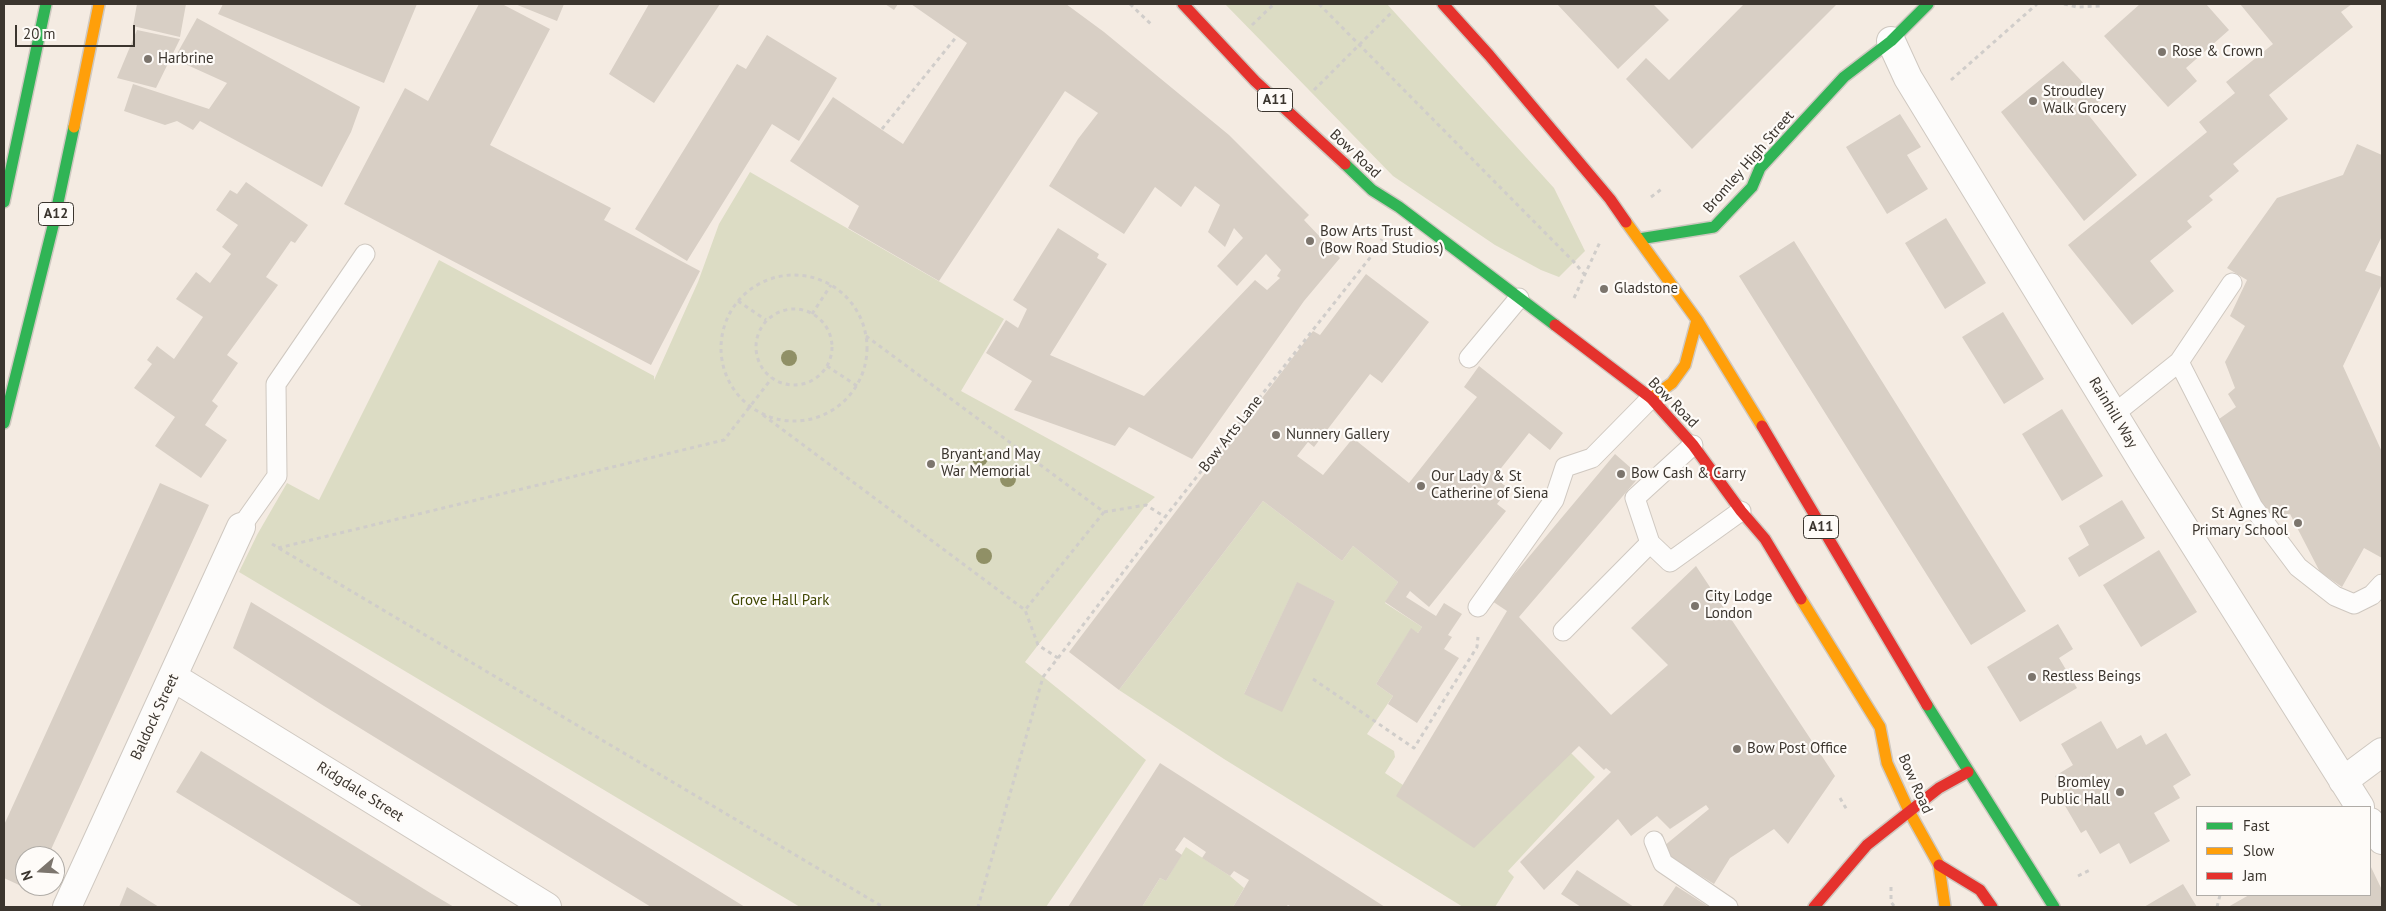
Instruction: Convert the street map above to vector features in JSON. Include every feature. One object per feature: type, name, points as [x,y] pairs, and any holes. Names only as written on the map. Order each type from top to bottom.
[{"type":"main road","points":[[4,202],[46,4]]},
{"type":"main road","name":"A12","points":[[4,423],[53,226],[99,4]]},
{"type":"main road","name":"Bow Road","points":[[1183,4],[1262,88],[1372,190],[1399,207],[1650,398],[1693,445],[1741,511],[1766,539],[1880,727],[1887,763],[1910,813],[1939,866]]},
{"type":"main road","name":"A11","points":[[1443,4],[1490,55],[1610,199],[1697,320],[1727,366],[1907,673],[2054,907]]},
{"type":"main road","name":"Bromley High Street","points":[[1639,238],[1714,227],[1752,186],[1760,168],[1844,77],[1891,41],[1928,4]]},
{"type":"main road","points":[[1650,398],[1672,383],[1685,365],[1697,320]]},
{"type":"main road","points":[[1814,907],[1867,845],[1910,813],[1939,788],[1968,772]]},
{"type":"main road","points":[[1939,866],[1945,907]]},
{"type":"main road","points":[[1939,866],[1980,890],[1992,907]]},
{"type":"street","name":"Rainhill Way","points":[[1891,41],[1898,60],[1923,102],[2180,524],[2359,806]]},
{"type":"street","name":"Baldock Street","points":[[67,907],[242,526]]},
{"type":"street","name":"Ridgdale Street","points":[[173,677],[547,907]]},
{"type":"street","points":[[2343,781],[2382,752]]},
{"type":"street","points":[[2371,824],[2382,840]]},
{"type":"lane","points":[[242,526],[277,476],[276,384],[365,254]]},
{"type":"lane","points":[[2114,414],[2179,362],[2232,283]]},
{"type":"lane","points":[[1470,358],[1520,298]]},
{"type":"lane","points":[[2179,362],[2253,507],[2298,567],[2335,596],[2354,604],[2372,594],[2382,584]]},
{"type":"lane","points":[[1478,607],[1554,500],[1565,467],[1592,458],[1650,398]]},
{"type":"lane","points":[[1693,445],[1635,498],[1650,543],[1670,562],[1741,511]]},
{"type":"lane","points":[[1563,631],[1650,543]]},
{"type":"lane","points":[[1654,841],[1663,863],[1728,907]]},
{"type":"path","points":[[1252,25],[1274,4]]},
{"type":"path","points":[[1319,4],[1585,275]]},
{"type":"path","points":[[1923,102],[1938,92],[2037,4]]},
{"type":"path","points":[[2064,4],[2076,7],[2100,6],[2102,4]]},
{"type":"path","points":[[1314,90],[1392,12]]},
{"type":"path","points":[[882,130],[957,36]]},
{"type":"path","points":[[1648,199],[1663,188]]},
{"type":"path","name":"Bow Arts Lane","points":[[978,907],[1043,677],[1165,517],[1373,254],[1399,207]]},
{"type":"path","points":[[1570,304],[1585,275],[1597,245],[1602,240]]},
{"type":"path","points":[[763,415],[778,420],[801,421],[823,415],[842,403],[857,386],[864,370],[867,353],[866,336],[860,316],[848,298],[831,285],[812,277],[786,276],[772,278],[754,287],[738,300],[726,321],[721,344],[723,368],[733,389],[750,406],[1025,610],[1038,645],[1058,658]]},
{"type":"path","points":[[812,314],[831,285]]},
{"type":"path","points":[[738,300],[766,320]]},
{"type":"path","points":[[788,309],[812,314],[822,321],[828,331],[831,342],[831,354],[826,366],[819,375],[808,382],[796,385],[784,384],[772,378],[764,371],[756,351],[760,330],[766,320],[776,313],[788,309]]},
{"type":"path","points":[[866,336],[1104,512]]},
{"type":"path","points":[[826,366],[857,386]]},
{"type":"path","points":[[278,548],[724,440],[772,378]]},
{"type":"path","points":[[1025,610],[1104,512],[1146,505],[1165,517]]},
{"type":"path","points":[[242,526],[883,907]]},
{"type":"path","points":[[1313,679],[1414,748],[1477,647],[1478,607]]},
{"type":"path","points":[[1840,798],[1847,810]]},
{"type":"path","points":[[2078,876],[2090,870]]},
{"type":"path","points":[[1891,887],[1891,902],[1894,906]]},
{"type":"green space","points":[[1225,4],[1387,4],[1554,188],[1585,251],[1559,277],[1541,270],[1495,245],[1393,176]]},
{"type":"green space","name":"Grove Hall Park","points":[[750,172],[1004,319],[961,391],[1155,497],[1146,505],[1025,662],[1146,760],[1046,907],[800,907],[239,572],[257,535],[287,483],[319,500],[439,260],[654,376],[654,380],[698,282],[719,224]]},
{"type":"green space","points":[[1263,501],[1342,561],[1353,546],[1398,582],[1385,603],[1422,627],[1418,633],[1411,629],[1376,684],[1393,696],[1367,734],[1394,751],[1395,757],[1385,773],[1403,785],[1571,753],[1595,777],[1508,871],[1514,877],[1495,907],[1463,907],[1224,759],[1119,690]],"holes":[[[1297,583],[1335,601],[1244,694]]]},
{"type":"green space","points":[[1186,847],[1230,876],[1244,888],[1233,907],[1142,907],[1160,878],[1166,881]]},
{"type":"building","points":[[137,4],[186,4],[180,37],[133,26]]},
{"type":"building","points":[[223,4],[417,4],[384,83],[218,14]]},
{"type":"building","points":[[479,4],[502,4],[550,29],[490,145],[611,208],[604,220],[700,271],[651,365],[344,204],[405,88],[428,101]]},
{"type":"building","points":[[515,4],[564,4],[557,21]]},
{"type":"building","points":[[649,4],[720,4],[654,103],[609,74]]},
{"type":"building","points":[[885,4],[898,4],[894,10]]},
{"type":"building","points":[[911,4],[1066,4],[1104,32],[1229,135],[1309,215],[1304,220],[1340,258],[1304,301],[1192,459],[1129,427],[1115,446],[1014,410],[1032,381],[986,353],[1006,320],[1018,328],[1027,309],[1013,300],[1058,228],[1099,254],[1097,258],[1107,264],[1050,355],[1144,396],[1255,280],[1267,290],[1280,278],[1277,276],[1281,270],[1266,254],[1237,286],[1217,266],[1243,238],[1234,228],[1225,247],[1208,232],[1220,205],[1195,186],[1181,207],[1155,187],[1124,234],[1049,186],[1078,139],[1098,113],[1065,91],[939,281],[848,228],[859,206],[790,161],[833,97],[903,144],[967,43]]},
{"type":"building","points":[[1557,4],[1653,4],[1669,20],[1618,69]]},
{"type":"building","points":[[1744,4],[1837,4],[1692,149],[1626,79],[1646,58],[1669,80]]},
{"type":"building","name":"Rose & Crown","points":[[2140,4],[2206,4],[2229,30],[2186,68],[2197,81],[2168,107],[2104,36]]},
{"type":"building","points":[[2240,4],[2352,4],[2341,12],[2353,27],[2269,95],[2288,119],[2233,164],[2239,171],[2209,196],[2213,200],[2187,221],[2192,227],[2150,261],[2174,291],[2132,325],[2068,245],[2207,132],[2199,122],[2235,93],[2226,82],[2273,44]]},
{"type":"building","points":[[197,18],[360,107],[351,132],[322,187],[200,121],[193,130],[177,121],[165,125],[124,111],[133,84],[209,109],[227,83],[174,59]]},
{"type":"building","name":"Harbrine","points":[[137,30],[180,39],[156,88],[117,78]]},
{"type":"building","points":[[767,35],[837,78],[799,141],[772,124],[687,261],[635,229],[737,64],[746,69]]},
{"type":"building","points":[[2063,61],[2100,101],[2086,112],[2137,175],[2084,221],[2001,112]]},
{"type":"building","points":[[1900,114],[1921,147],[1907,155],[1928,189],[1887,214],[1846,147]]},
{"type":"building","points":[[2357,144],[2382,155],[2382,236],[2365,271],[2382,277],[2382,284],[2343,366],[2382,452],[2382,558],[2364,548],[2342,587],[2320,572],[2290,514],[2270,521],[2219,419],[2236,407],[2228,394],[2235,388],[2225,362],[2245,326],[2230,316],[2247,280],[2227,268],[2277,198],[2343,175]]},
{"type":"building","points":[[246,182],[308,225],[295,243],[291,241],[266,277],[278,285],[227,355],[238,363],[212,401],[218,406],[205,425],[227,440],[201,478],[155,446],[175,417],[134,388],[152,364],[147,360],[157,346],[174,359],[203,317],[176,299],[196,272],[210,283],[231,254],[222,247],[238,225],[216,210],[230,190],[237,194]]},
{"type":"building","points":[[1946,218],[1986,283],[1945,309],[1905,243]]},
{"type":"building","points":[[1794,241],[2026,611],[1971,645],[1739,276]]},
{"type":"building","points":[[1366,274],[1429,322],[1382,383],[1370,374],[1314,447],[1308,442],[1297,456],[1323,475],[1353,438],[1409,483],[1477,397],[1464,387],[1479,366],[1563,433],[1550,450],[1529,433],[1494,477],[1509,489],[1497,504],[1506,511],[1429,607],[1410,591],[1406,597],[1436,616],[1444,603],[1462,614],[1448,635],[1452,637],[1444,649],[1459,658],[1417,723],[1388,704],[1393,696],[1376,684],[1411,628],[1418,633],[1422,627],[1385,602],[1398,582],[1353,546],[1342,561],[1263,501],[1119,690],[1069,652],[1313,331],[1320,335]]},
{"type":"building","points":[[2003,312],[2044,379],[2004,404],[1962,337]]},
{"type":"building","points":[[2062,409],[2103,476],[2062,501],[2022,434]]},
{"type":"building","points":[[1615,454],[1640,476],[1519,617],[1611,715],[1668,665],[1631,628],[1696,566],[1835,776],[1788,844],[1774,829],[1730,858],[1714,884],[1667,855],[1664,846],[1709,809],[1706,805],[1670,829],[1657,816],[1631,836],[1618,819],[1544,890],[1520,862],[1611,772],[1606,768],[1604,770],[1579,746],[1474,848],[1396,796],[1507,611],[1492,601]]},
{"type":"building","points":[[160,483],[209,505],[53,846],[15,846],[15,883],[4,878],[4,825]]},
{"type":"building","points":[[2122,500],[2145,538],[2079,577],[2068,558],[2089,545],[2079,526]]},
{"type":"building","points":[[2159,550],[2197,612],[2141,647],[2103,585]]},
{"type":"building","points":[[1297,582],[1335,601],[1282,712],[1244,694]]},
{"type":"building","points":[[251,602],[745,907],[651,907],[324,706],[233,648]]},
{"type":"building","name":"Restless Beings","points":[[2058,624],[2073,649],[2059,658],[2077,688],[2020,722],[1987,667]]},
{"type":"building","name":"Bromley Public Hall","points":[[2101,721],[2117,749],[2141,735],[2146,745],[2166,733],[2191,775],[2173,786],[2180,798],[2154,813],[2170,841],[2130,864],[2119,843],[2100,854],[2086,830],[2081,833],[2064,804],[2069,801],[2055,776],[2073,765],[2061,744]]},
{"type":"building","points":[[201,751],[454,907],[363,907],[176,792]]},
{"type":"building","points":[[1160,763],[1385,907],[1292,907],[1288,905],[1286,907],[1233,907],[1249,880],[1234,871],[1230,876],[1202,858],[1206,852],[1184,837],[1175,850],[1182,855],[1166,881],[1160,878],[1142,907],[1068,907]]},
{"type":"building","points":[[2371,867],[2382,890],[2382,907],[2228,907],[2247,896],[2371,896]]},
{"type":"building","points":[[1577,870],[1634,907],[1581,907],[1561,894]]},
{"type":"building","points":[[2183,884],[2197,907],[2144,907]]},
{"type":"building","points":[[1676,886],[1709,907],[1662,907]]},
{"type":"building","points":[[127,887],[159,907],[119,907]]},
{"type":"traffic: fast","points":[[4,202],[46,4]]},
{"type":"traffic: fast","points":[[1639,239],[1714,227],[1752,187],[1760,168],[1844,77],[1891,41],[1928,4]]},
{"type":"traffic: fast","points":[[4,423],[53,226],[74,127]]},
{"type":"traffic: fast","points":[[1345,164],[1372,190],[1399,207],[1555,325]]},
{"type":"traffic: fast","points":[[1927,705],[2054,907]]},
{"type":"traffic: slow","points":[[74,127],[99,4]]},
{"type":"traffic: slow","points":[[1626,222],[1697,320],[1762,426]]},
{"type":"traffic: slow","points":[[1651,398],[1672,383],[1685,365],[1697,320]]},
{"type":"traffic: slow","points":[[1801,599],[1880,727],[1887,763],[1910,813],[1939,865]]},
{"type":"traffic: slow","points":[[1939,866],[1945,907]]},
{"type":"traffic: jam","points":[[1183,4],[1255,81],[1345,164]]},
{"type":"traffic: jam","points":[[1443,4],[1489,55],[1610,199],[1626,222]]},
{"type":"traffic: jam","points":[[1555,325],[1651,398],[1693,445],[1741,511],[1765,539],[1801,599]]},
{"type":"traffic: jam","points":[[1762,426],[1927,705]]},
{"type":"traffic: jam","points":[[1814,907],[1867,845],[1939,788],[1968,772]]},
{"type":"traffic: jam","points":[[1939,865],[1980,890],[1992,907]]},
{"type":"place","name":"Rose & Crown","points":[[2162,52]]},
{"type":"place","name":"Harbrine","points":[[148,59]]},
{"type":"place","name":"Stroudley Walk Grocery","points":[[2033,101]]},
{"type":"place","name":"Bow Arts Trust (Bow Road Studios)","points":[[1310,241]]},
{"type":"place","name":"Gladstone","points":[[1604,289]]},
{"type":"place","name":"Nunnery Gallery","points":[[1276,435]]},
{"type":"place","name":"Bryant and May War Memorial","points":[[931,464]]},
{"type":"place","name":"Bow Cash & Carry","points":[[1621,474]]},
{"type":"place","name":"Our Lady & St Catherine of Siena","points":[[1421,486]]},
{"type":"place","name":"St Agnes RC Primary School","points":[[2298,523]]},
{"type":"place","name":"City Lodge London","points":[[1695,606]]},
{"type":"place","name":"Restless Beings","points":[[2032,677]]},
{"type":"place","name":"Bow Post Office","points":[[1737,749]]},
{"type":"place","name":"Bromley Public Hall","points":[[2120,792]]}]
